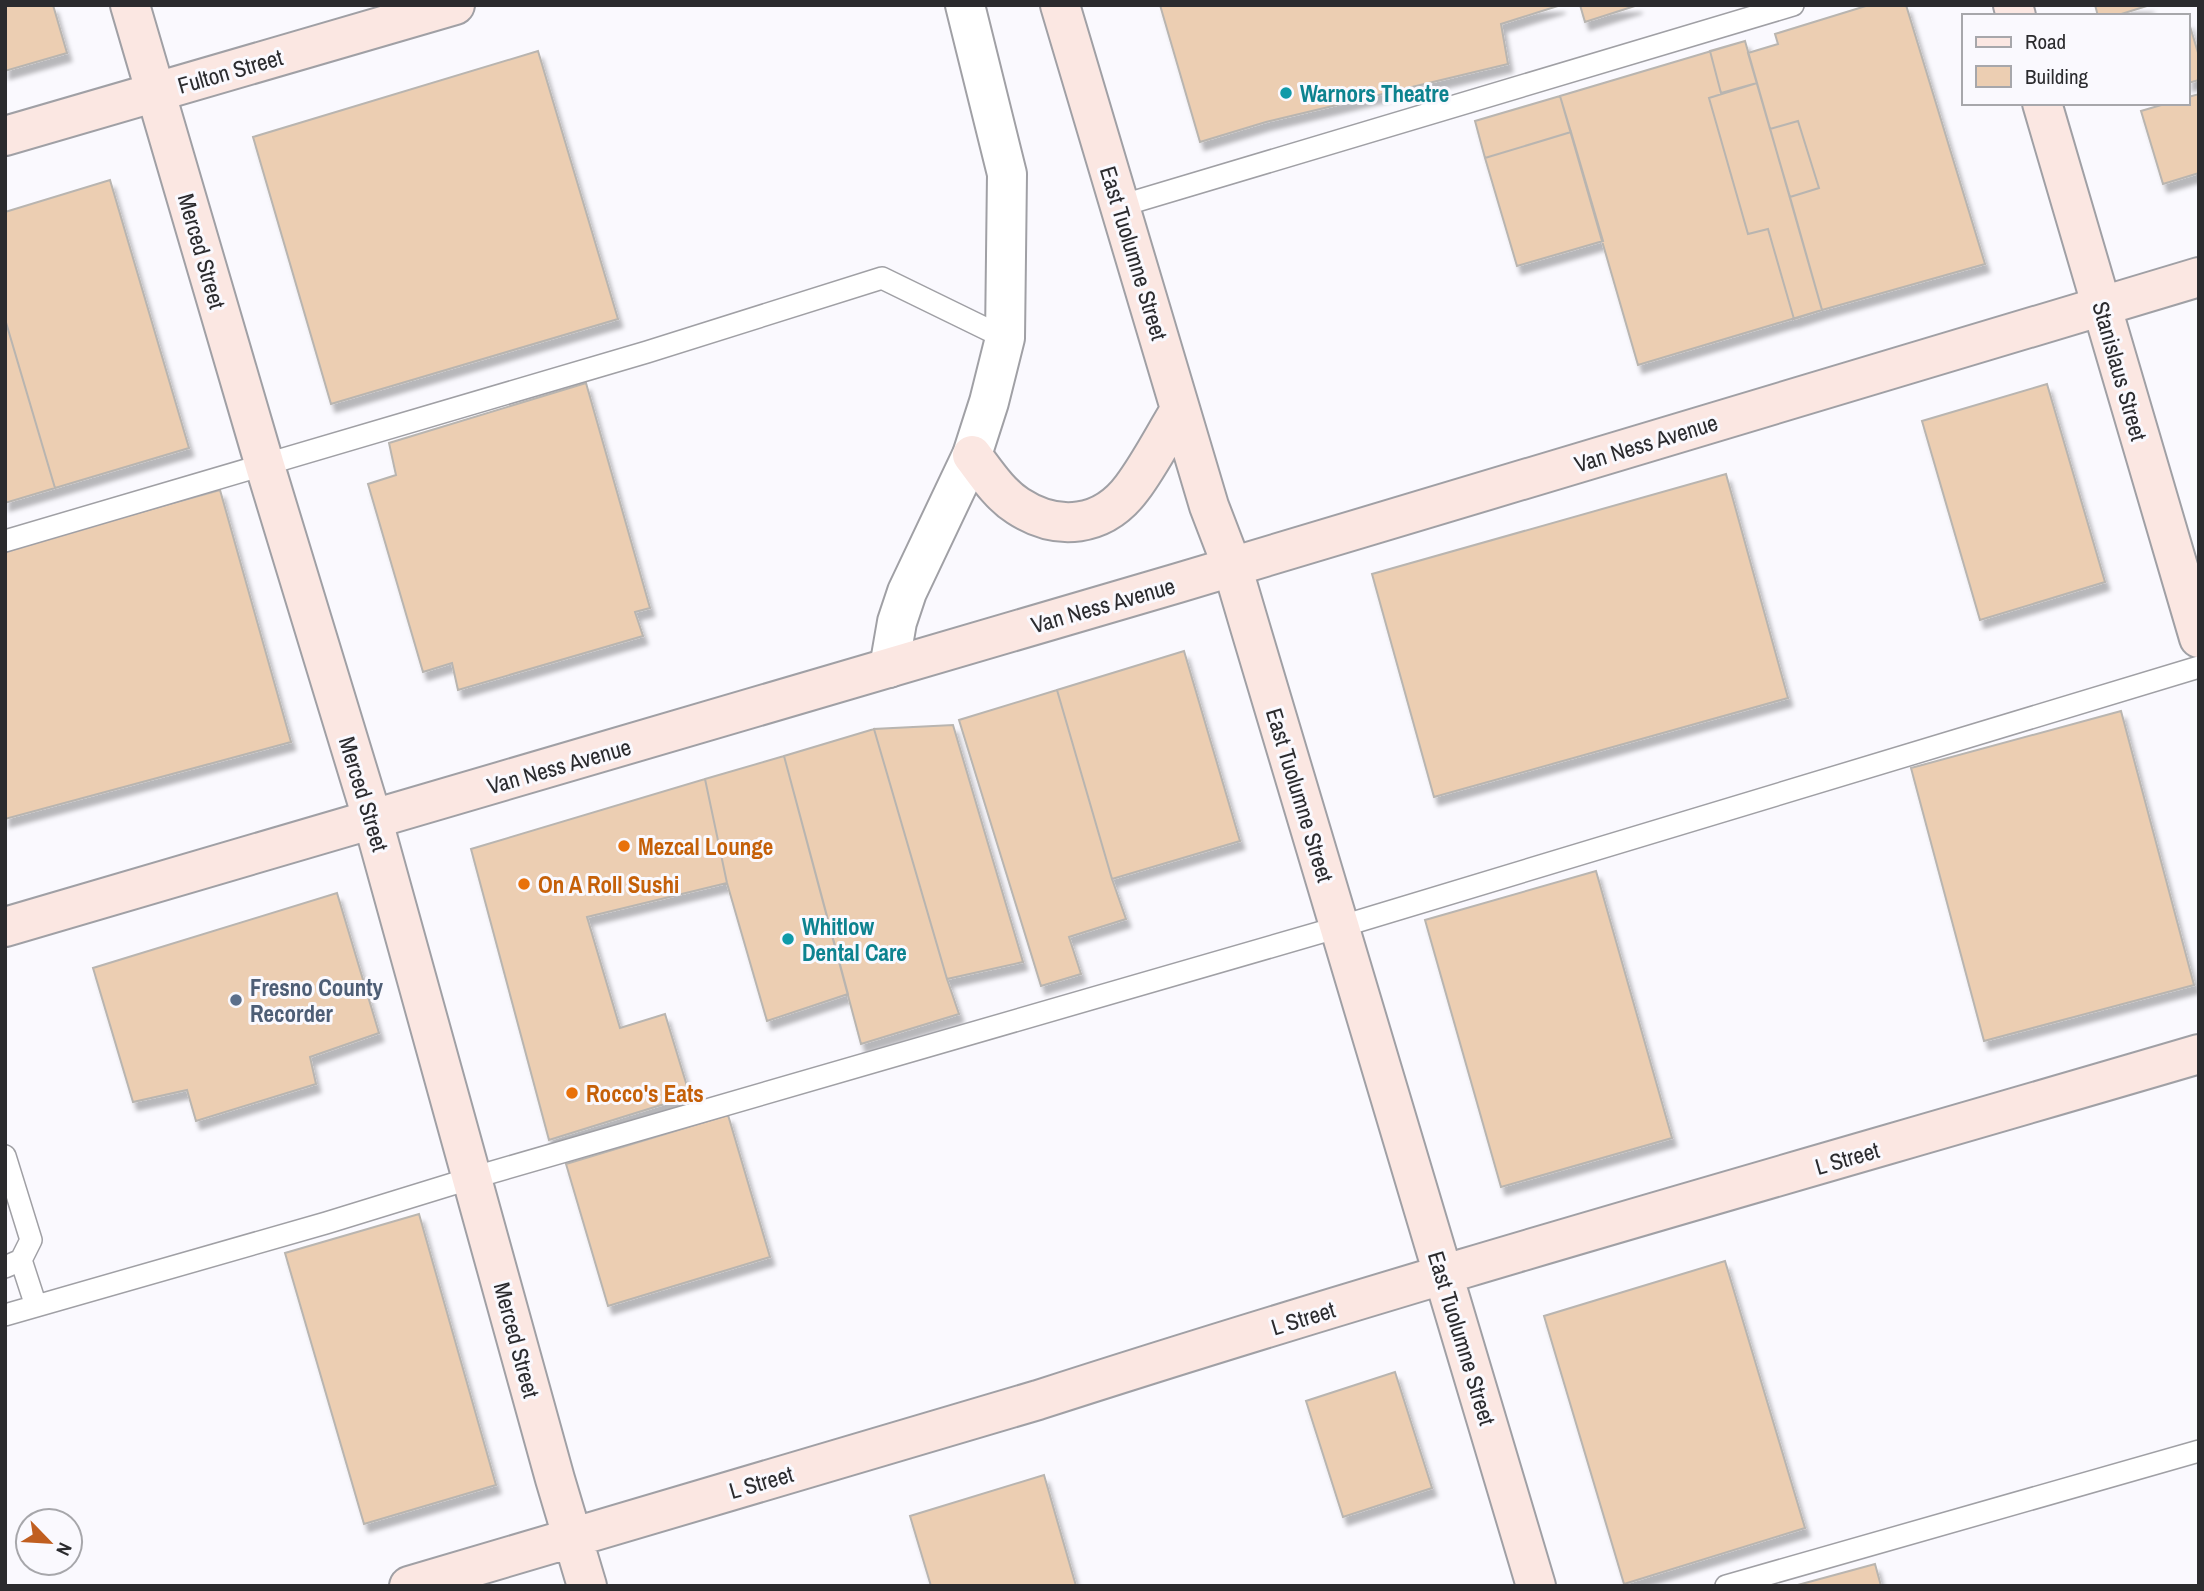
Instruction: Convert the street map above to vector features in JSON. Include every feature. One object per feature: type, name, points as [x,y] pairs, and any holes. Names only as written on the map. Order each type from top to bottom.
[{"type":"main road","name":"Merced Street","points":[[130,5],[265,466],[373,821],[587,1586]]},
{"type":"main road","name":"Fulton Street","points":[[5,136],[455,5]]},
{"type":"main road","name":"East Tuolumne Street","points":[[1060,5],[1209,506],[1232,566],[1536,1586]]},
{"type":"main road","name":"Stanislaus Street","points":[[2043,105],[2199,638]]},
{"type":"main road","name":"Van Ness Avenue","points":[[5,927],[373,821],[2199,277]]},
{"type":"main road","points":[[971,455],[995,485],[1017,506],[1046,520],[1076,523],[1104,514],[1131,489],[1180,410]]},
{"type":"main road","name":"L Street","points":[[409,1586],[1038,1400],[1443,1276],[2199,1054]]},
{"type":"street","points":[[889,668],[897,622],[907,592],[971,455],[1006,338],[1007,174],[965,5]]},
{"type":"lane","points":[[1120,206],[1793,5]]},
{"type":"lane","points":[[5,541],[647,352],[882,278],[1006,338]]},
{"type":"lane","points":[[5,1315],[1339,927],[2199,667]]},
{"type":"lane","points":[[5,1156],[31,1240],[13,1263],[36,1306]]},
{"type":"lane","points":[[1726,1586],[2199,1451]]},
{"type":"building","points":[[5,5],[53,5],[67,53],[5,71]]},
{"type":"building","name":"Warnors Theatre","points":[[1160,5],[1561,5],[1501,24],[1508,64],[1266,122],[1200,142]]},
{"type":"building","points":[[1580,5],[1638,5],[1585,22]]},
{"type":"building","points":[[1869,5],[1906,5],[1985,264],[1822,310],[1790,197],[1819,188],[1798,121],[1770,129],[1748,53],[1778,44],[1775,34]]},
{"type":"building","points":[[2095,5],[2150,5],[2121,14],[2097,14]]},
{"type":"building","points":[[2190,27],[2199,56],[2199,80],[2190,82]]},
{"type":"building","points":[[1745,41],[1822,310],[1638,365],[1560,96]]},
{"type":"building","points":[[1745,41],[1757,83],[1721,93],[1710,51]]},
{"type":"building","points":[[538,51],[618,319],[331,404],[253,137]]},
{"type":"building","points":[[1757,83],[1822,310],[1794,319],[1768,229],[1748,234],[1709,98]]},
{"type":"building","points":[[2199,94],[2199,173],[2163,184],[2141,111],[2161,105],[2190,105],[2190,96]]},
{"type":"building","points":[[1560,96],[1571,132],[1485,158],[1475,121]]},
{"type":"building","points":[[1798,121],[1819,188],[1790,197],[1770,129]]},
{"type":"building","points":[[1571,132],[1603,241],[1517,266],[1485,158]]},
{"type":"building","points":[[110,180],[189,448],[55,488],[5,319],[5,212]]},
{"type":"building","points":[[5,319],[55,488],[5,503]]},
{"type":"building","points":[[586,383],[650,608],[635,612],[643,636],[458,690],[452,663],[423,672],[368,484],[396,475],[389,443]]},
{"type":"building","points":[[2047,384],[2105,582],[1980,620],[1922,421]]},
{"type":"building","points":[[1726,474],[1788,698],[1434,797],[1372,574]]},
{"type":"building","points":[[220,490],[291,742],[5,819],[5,550]]},
{"type":"building","points":[[1184,651],[1240,841],[1112,879],[1057,690]]},
{"type":"building","points":[[1057,690],[1126,919],[1069,937],[1081,974],[1041,986],[959,720]]},
{"type":"building","points":[[2121,711],[2194,985],[1984,1041],[1911,768]]},
{"type":"building","points":[[953,725],[1023,962],[947,979],[874,729]]},
{"type":"building","points":[[874,729],[959,1014],[861,1044],[784,756]]},
{"type":"building","name":"Whitlow Dental Care","points":[[784,756],[848,994],[767,1021],[727,883],[705,779]]},
{"type":"building","points":[[705,779],[727,883],[587,917],[620,1028],[665,1014],[690,1096],[549,1140],[471,849]]},
{"type":"building","points":[[1596,871],[1672,1138],[1501,1187],[1425,920]]},
{"type":"building","name":"Fresno County Recorder","points":[[337,893],[379,1033],[310,1057],[316,1084],[196,1121],[187,1090],[133,1102],[93,968]]},
{"type":"building","points":[[728,1115],[770,1257],[608,1306],[566,1164]]},
{"type":"building","points":[[419,1214],[496,1485],[364,1524],[285,1253]]},
{"type":"building","points":[[1725,1261],[1805,1528],[1624,1584],[1544,1316]]},
{"type":"building","points":[[1395,1372],[1432,1488],[1343,1517],[1306,1401]]},
{"type":"building","points":[[1044,1475],[1076,1586],[931,1586],[910,1516]]},
{"type":"building","points":[[1875,1564],[1881,1586],[1794,1586]]},
{"type":"place","name":"Warnors Theatre","points":[[1286,93]]},
{"type":"place","name":"Mezcal Lounge","points":[[624,846]]},
{"type":"place","name":"On A Roll Sushi","points":[[524,884]]},
{"type":"place","name":"Whitlow Dental Care","points":[[788,939]]},
{"type":"place","name":"Fresno County Recorder","points":[[236,1000]]},
{"type":"place","name":"Rocco's Eats","points":[[572,1093]]}]
